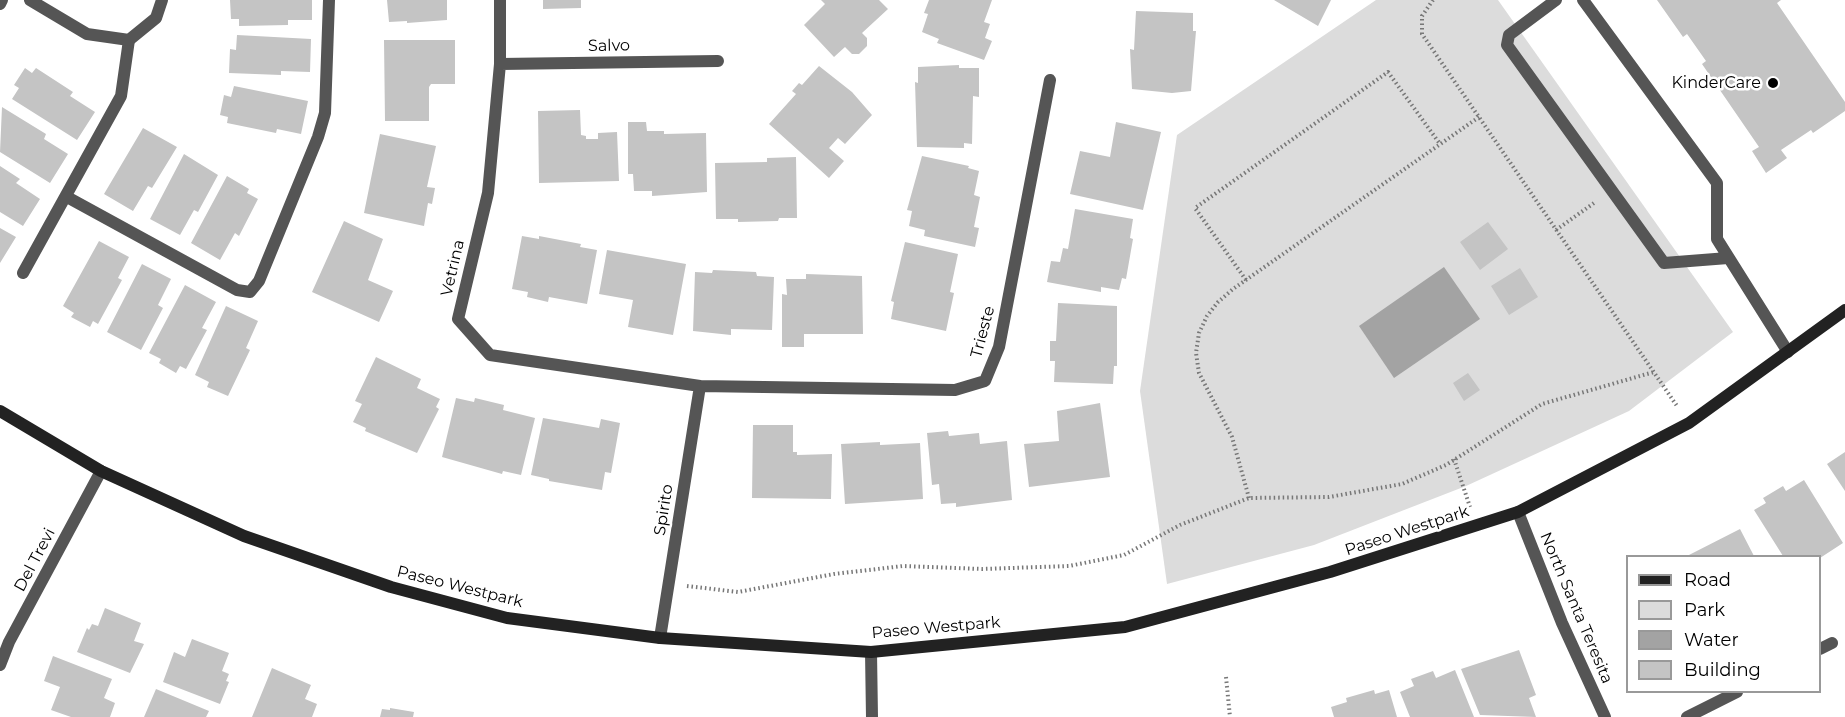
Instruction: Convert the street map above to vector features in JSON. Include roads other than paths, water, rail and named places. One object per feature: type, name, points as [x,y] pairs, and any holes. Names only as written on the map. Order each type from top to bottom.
[{"type":"street","points":[[30,0],[87,34],[129,40]]},
{"type":"street","points":[[23,273],[121,96],[129,40],[156,18],[162,0]]},
{"type":"street","points":[[67,197],[237,290],[250,292],[259,281],[318,137],[325,113],[329,0]]},
{"type":"street","name":"Vetrina","points":[[500,0],[500,64],[488,194],[458,319],[489,355],[700,386]]},
{"type":"street","points":[[1556,0],[1509,34],[1507,45],[1664,263],[1728,258]]},
{"type":"street","points":[[1583,0],[1717,183],[1717,239],[1788,352]]},
{"type":"street","name":"Salvo","points":[[500,64],[718,61]]},
{"type":"street","name":"Trieste","points":[[700,386],[955,390],[985,381],[999,346],[1050,80]]},
{"type":"street","name":"Paseo Westpark","points":[[0,411],[100,471],[244,536],[391,587],[507,618],[660,638],[871,652],[1125,627],[1330,572],[1518,512],[1689,423],[1845,310]]},
{"type":"street","name":"Spirito","points":[[660,638],[700,386]]},
{"type":"street","name":"Del Trevi","points":[[0,665],[9,642],[100,471]]},
{"type":"street","name":"North Santa Teresita","points":[[1518,512],[1562,623],[1605,717]]},
{"type":"street","points":[[1821,649],[1833,643]]},
{"type":"street","points":[[871,652],[872,717]]},
{"type":"street","points":[[1687,717],[1735,693]]},
{"type":"water","points":[[1444,267],[1480,319],[1394,378],[1359,326]]},
{"type":"place","name":"KinderCare","points":[[1773,83]]}]
